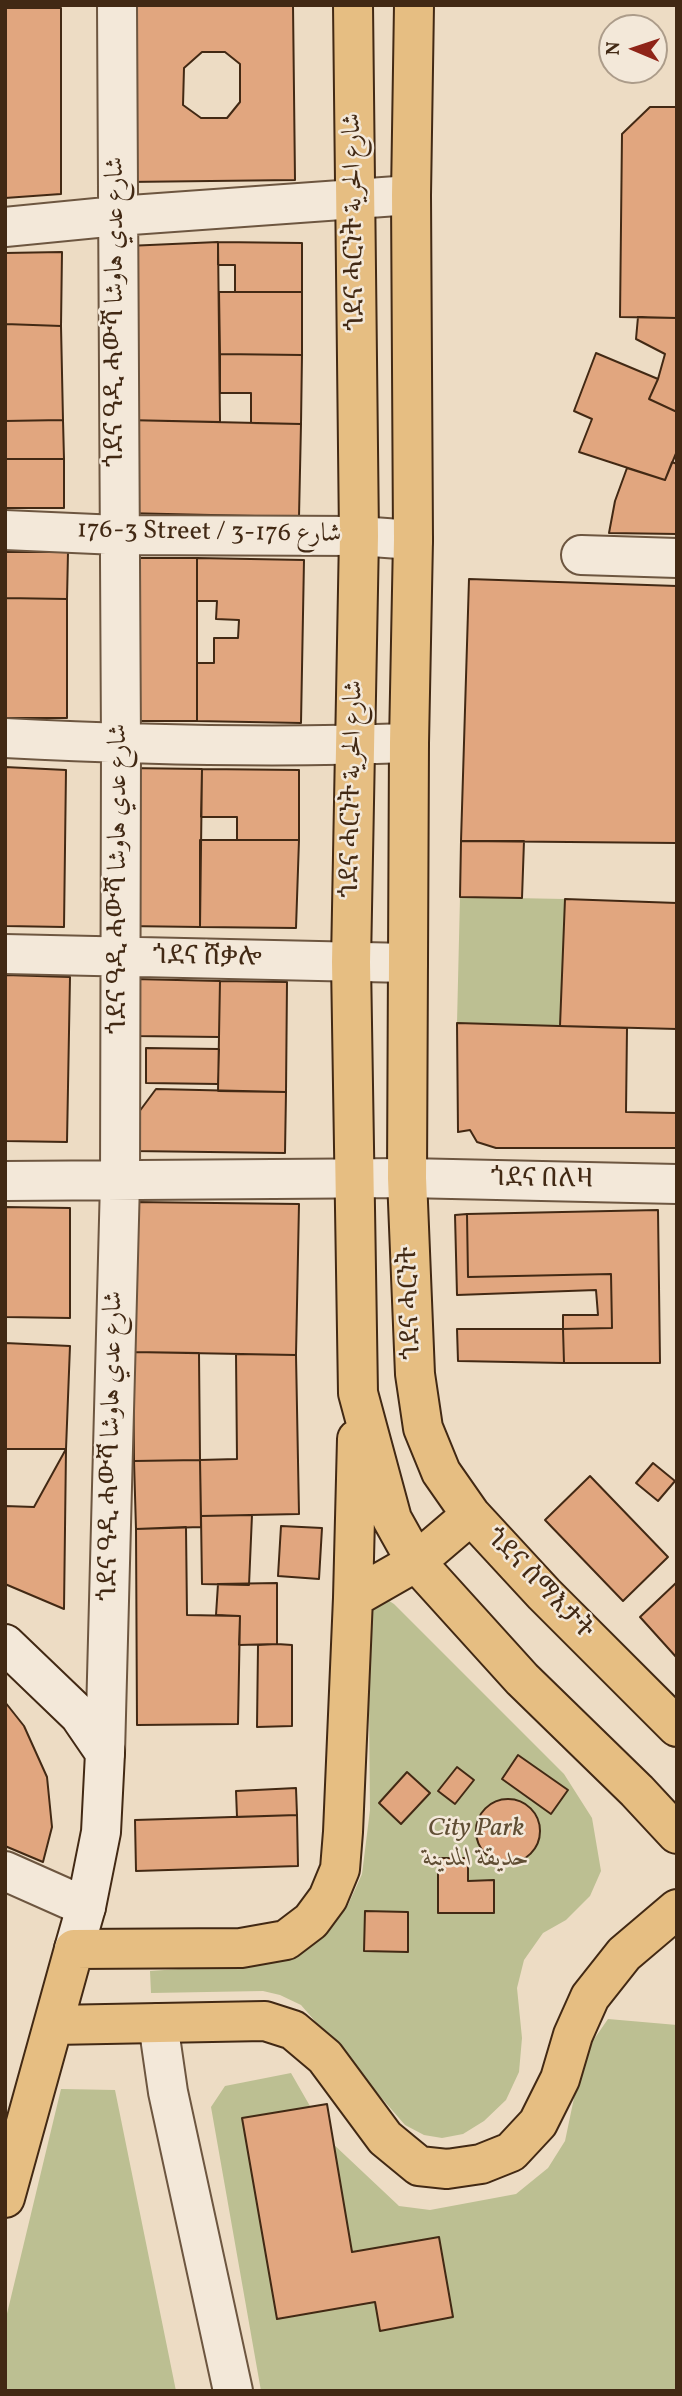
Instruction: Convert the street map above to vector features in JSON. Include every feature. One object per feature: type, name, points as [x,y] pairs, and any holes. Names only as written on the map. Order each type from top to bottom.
[{"type":"main road","name":"ጎደና ሓርነት شارع الحرية","points":[[353,5],[359,536],[351,962],[358,1393],[393,1519],[416,1562]]},
{"type":"main road","name":"ጎደና ሓርነት شارع الحرية","points":[[407,1178],[413,540],[411,195],[414,5]]},
{"type":"main road","name":"ጎደና ሓርነት","points":[[407,1178],[415,1374],[423,1428]]},
{"type":"main road","points":[[5,2198],[74,1949],[241,1948],[286,1940],[310,1921],[328,1898],[340,1869],[353,1598],[358,1393]]},
{"type":"main road","name":"ጎደና ሰማእታት","points":[[423,1428],[441,1472],[471,1515],[544,1594],[677,1727]]},
{"type":"main road","points":[[353,1598],[416,1562],[471,1515]]},
{"type":"main road","points":[[416,1562],[522,1679],[637,1791],[677,1834]]},
{"type":"main road","points":[[53,2025],[265,2021],[293,2030],[325,2057],[385,2138],[419,2166],[447,2169],[481,2164],[511,2152],[538,2123],[560,2079],[573,2035],[590,1997],[624,1954],[677,1909]]},
{"type":"street","name":"ጎደና ዓዲ ሓውሻ شارع عدي هاوشا","points":[[74,1949],[86,1907],[101,1832],[120,1182],[121,744],[117,5]]},
{"type":"street","points":[[5,227],[117,216],[411,195]]},
{"type":"street","name":"176-3 Street / شارع 176-3","points":[[5,530],[118,535],[359,536],[413,540]]},
{"type":"street","points":[[581,555],[677,558]]},
{"type":"street","points":[[5,738],[121,744],[409,743]]},
{"type":"street","name":"ጎደና ሸቃሎ","points":[[5,954],[408,963]]},
{"type":"street","name":"ጎደና በለዛ","points":[[5,1181],[120,1182],[354,1177],[677,1184]]},
{"type":"street","points":[[5,1644],[79,1715],[105,1753]]},
{"type":"street","points":[[5,1871],[86,1907]]},
{"type":"street","points":[[158,2023],[168,2091],[233,2391]]},
{"type":"green space","points":[[460,897],[565,899],[560,1026],[457,1023]]},
{"type":"green space","name":"City Park حديقة المدينة","points":[[383,1597],[394,1604],[564,1774],[592,1818],[601,1871],[590,1896],[566,1920],[543,1933],[524,1960],[517,1988],[522,2038],[519,2072],[506,2100],[484,2121],[463,2134],[442,2138],[424,2135],[405,2125],[301,2005],[280,1995],[263,1991],[151,1993],[150,1971],[266,1963],[327,1931],[348,1905],[362,1874],[370,1810],[368,1615],[373,1600]]},
{"type":"green space","points":[[608,2019],[677,2025],[677,2391],[261,2391],[211,2107],[225,2086],[291,2073],[330,2141],[399,2206],[430,2210],[516,2194],[548,2168],[565,2141],[583,2055]]},
{"type":"green space","points":[[61,2089],[115,2090],[176,2391],[5,2391],[5,2322]]},
{"type":"building","points":[[126,5],[293,5],[295,180],[127,182]],"holes":[[[202,52],[225,52],[240,64],[240,102],[227,118],[201,118],[183,105],[184,68]]]},
{"type":"building","points":[[5,8],[61,8],[61,194],[5,198]]},
{"type":"building","points":[[650,107],[677,107],[677,318],[620,317],[622,134]]},
{"type":"building","points":[[218,242],[220,422],[125,420],[127,246]]},
{"type":"building","points":[[218,242],[302,243],[302,292],[235,292],[235,265],[218,265]]},
{"type":"building","points":[[62,252],[61,326],[5,324],[5,253]]},
{"type":"building","points":[[219,292],[302,292],[302,355],[220,354]]},
{"type":"building","points":[[638,317],[677,318],[677,412],[649,399],[665,354],[636,339]]},
{"type":"building","points":[[5,324],[61,326],[63,420],[5,421]]},
{"type":"building","points":[[596,353],[658,379],[649,399],[677,412],[677,451],[665,480],[579,452],[592,419],[574,411]]},
{"type":"building","points":[[220,354],[302,355],[301,424],[251,423],[251,393],[220,393]]},
{"type":"building","points":[[63,420],[64,459],[5,459],[5,421]]},
{"type":"building","points":[[125,420],[301,424],[299,517],[123,513]]},
{"type":"building","points":[[5,459],[64,459],[64,508],[5,508]]},
{"type":"building","points":[[672,462],[677,464],[677,534],[609,533],[615,501],[627,468],[665,480]]},
{"type":"building","points":[[5,552],[68,552],[67,599],[5,598]]},
{"type":"building","points":[[129,558],[197,558],[197,721],[129,721]]},
{"type":"building","points":[[197,558],[304,560],[301,723],[197,721],[197,663],[214,663],[214,638],[238,638],[239,620],[216,619],[217,601],[197,601]]},
{"type":"building","points":[[469,579],[677,586],[677,843],[461,841]]},
{"type":"building","points":[[5,598],[67,599],[67,718],[5,718]]},
{"type":"building","points":[[5,767],[66,770],[64,927],[5,926]]},
{"type":"building","points":[[126,768],[202,769],[200,927],[125,926]]},
{"type":"building","points":[[202,769],[299,770],[299,840],[237,840],[237,817],[201,817]]},
{"type":"building","points":[[200,840],[299,840],[296,928],[200,927]]},
{"type":"building","points":[[461,841],[524,841],[522,898],[460,897]]},
{"type":"building","points":[[565,899],[677,903],[677,1029],[560,1026]]},
{"type":"building","points":[[5,975],[70,977],[67,1142],[5,1141]]},
{"type":"building","points":[[134,979],[220,981],[219,1037],[133,1036]]},
{"type":"building","points":[[220,981],[287,982],[286,1092],[218,1091]]},
{"type":"building","points":[[457,1023],[627,1028],[626,1112],[677,1113],[677,1148],[496,1148],[477,1142],[470,1130],[458,1132]]},
{"type":"building","points":[[146,1048],[219,1049],[218,1084],[146,1083]]},
{"type":"building","points":[[156,1089],[286,1092],[285,1153],[133,1151],[133,1120]]},
{"type":"building","points":[[133,1202],[299,1204],[296,1355],[133,1352]]},
{"type":"building","points":[[5,1207],[70,1208],[70,1318],[5,1317]]},
{"type":"building","points":[[658,1210],[660,1363],[564,1363],[563,1329],[612,1328],[611,1274],[468,1277],[467,1214]]},
{"type":"building","points":[[467,1214],[468,1277],[611,1274],[612,1328],[563,1329],[563,1315],[598,1315],[596,1290],[457,1295],[455,1215]]},
{"type":"building","points":[[457,1329],[563,1329],[564,1363],[458,1361]]},
{"type":"building","points":[[5,1343],[70,1346],[66,1449],[5,1449]]},
{"type":"building","points":[[133,1352],[199,1353],[200,1460],[134,1461]]},
{"type":"building","points":[[236,1354],[296,1355],[299,1514],[201,1516],[200,1460],[237,1459]]},
{"type":"building","points":[[66,1449],[64,1609],[5,1584],[5,1506],[34,1507]]},
{"type":"building","points":[[200,1460],[201,1527],[136,1529],[134,1461]]},
{"type":"building","points":[[653,1463],[675,1481],[658,1501],[636,1483]]},
{"type":"building","points":[[590,1476],[668,1557],[623,1601],[545,1520]]},
{"type":"building","points":[[252,1515],[249,1585],[202,1584],[201,1516]]},
{"type":"building","points":[[281,1526],[322,1528],[319,1579],[278,1576]]},
{"type":"building","points":[[186,1527],[187,1615],[240,1616],[238,1724],[137,1725],[136,1529]]},
{"type":"building","points":[[677,1582],[677,1658],[640,1617]]},
{"type":"building","points":[[277,1583],[277,1644],[239,1645],[240,1616],[216,1615],[218,1584]]},
{"type":"building","points":[[258,1645],[292,1645],[292,1726],[257,1727]]},
{"type":"building","points":[[5,1702],[24,1726],[47,1777],[52,1827],[43,1862],[5,1846]]},
{"type":"building","points":[[518,1755],[568,1790],[551,1814],[502,1779]]},
{"type":"building","points":[[457,1767],[474,1780],[455,1804],[438,1791]]},
{"type":"building","points":[[407,1772],[430,1793],[401,1824],[379,1803]]},
{"type":"building","points":[[296,1788],[297,1815],[237,1817],[236,1791]]},
{"type":"building","points":[[502,1799],[514,1799],[531,1808],[538,1819],[538,1843],[531,1854],[514,1863],[502,1863],[490,1858],[481,1849],[476,1837],[476,1825],[481,1813],[490,1804]]},
{"type":"building","points":[[297,1815],[298,1866],[136,1871],[135,1820]]},
{"type":"building","points":[[438,1858],[468,1858],[468,1881],[494,1880],[494,1913],[438,1913]]},
{"type":"building","points":[[365,1911],[408,1912],[408,1952],[364,1951]]},
{"type":"building","points":[[327,2104],[352,2252],[439,2237],[453,2317],[380,2331],[375,2302],[277,2319],[242,2118]]}]
